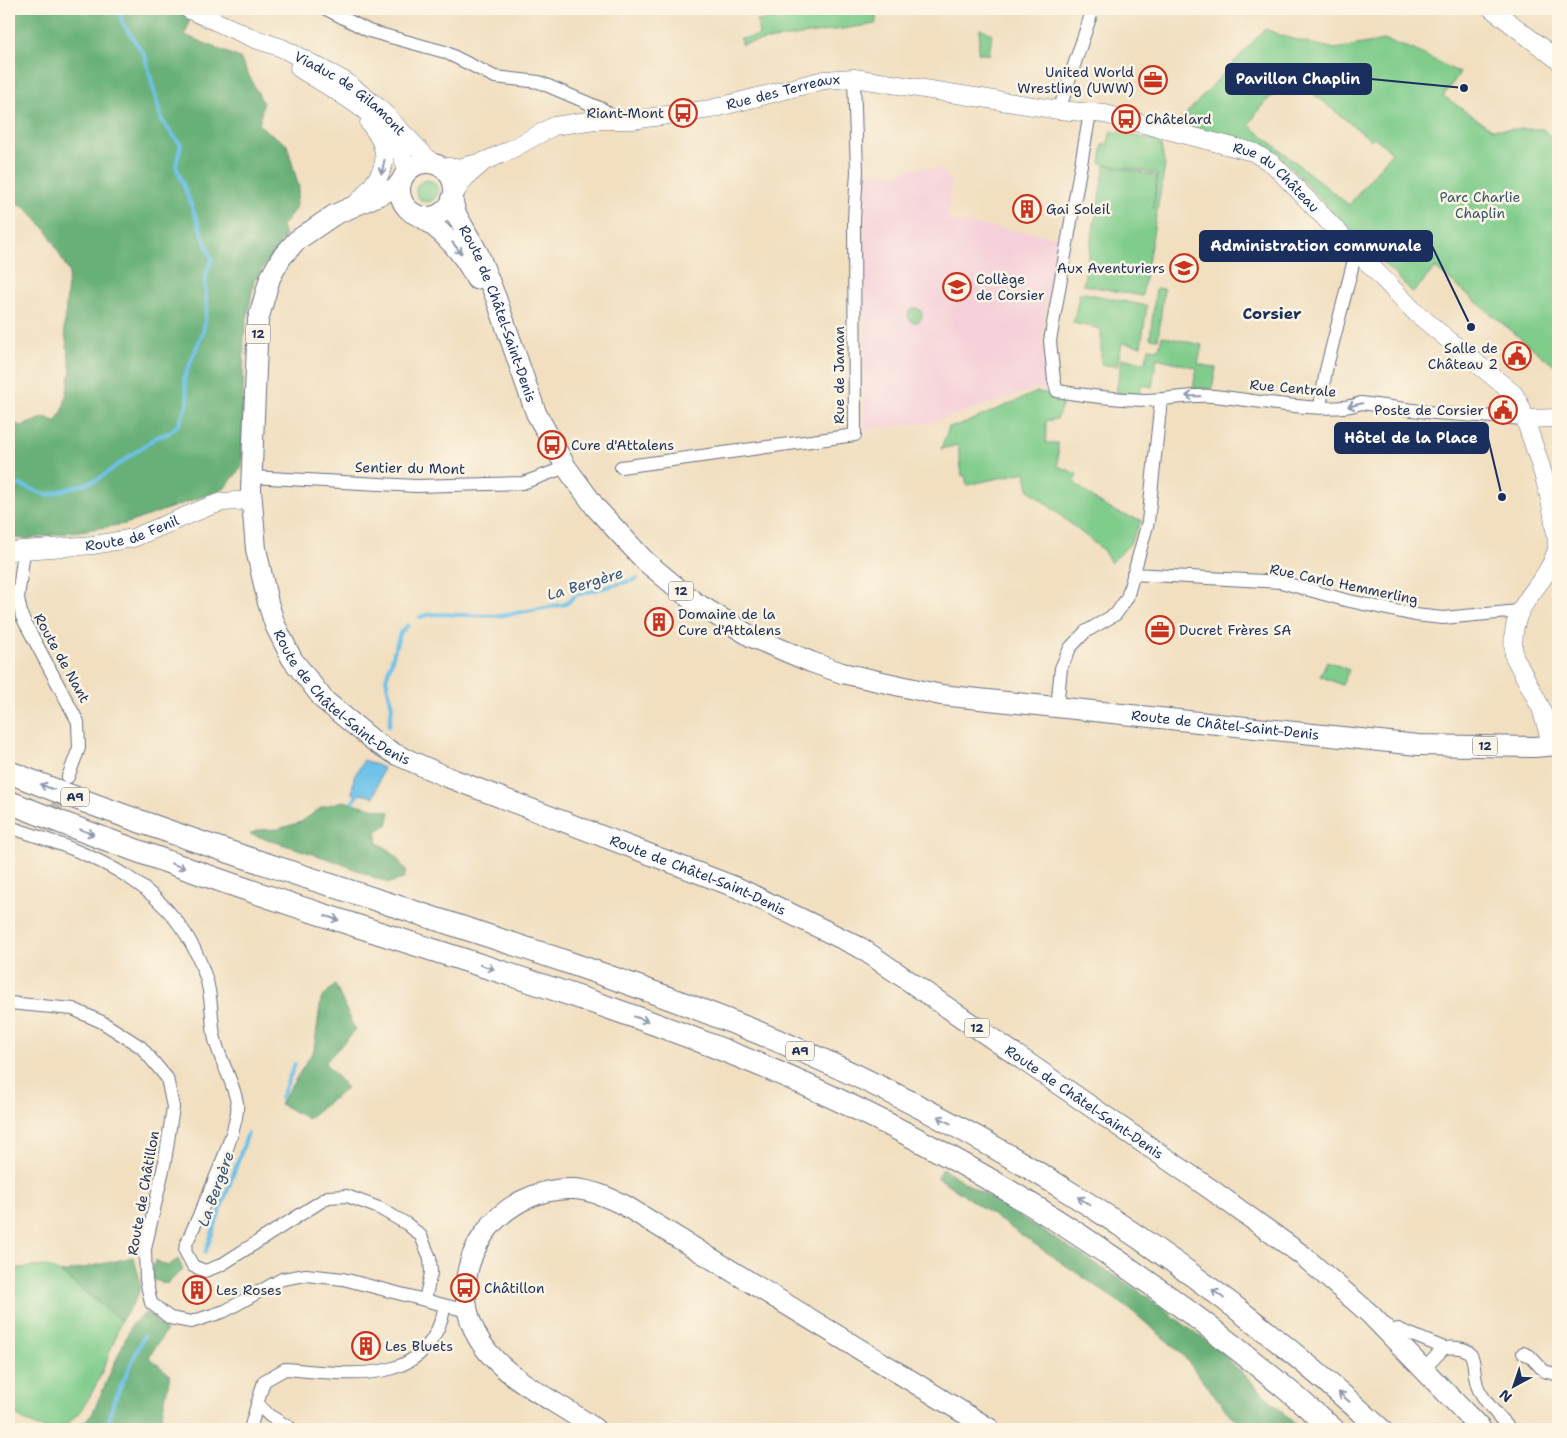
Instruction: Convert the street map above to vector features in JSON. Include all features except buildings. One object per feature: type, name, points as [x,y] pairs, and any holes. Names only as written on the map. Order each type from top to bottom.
[{"type":"highway","name":"A9","points":[[9,772],[178,834],[616,979],[753,1031],[863,1079],[1011,1156],[1142,1239],[1272,1335],[1380,1429]]},
{"type":"highway","name":"A9","points":[[9,802],[197,873],[554,989],[666,1028],[754,1063],[843,1102],[956,1160],[1086,1238],[1166,1293],[1224,1338],[1332,1429]]},
{"type":"main road","name":"12","points":[[421,164],[436,166],[451,178],[453,197],[440,214],[432,216],[416,215],[402,200],[404,177],[421,164]]},
{"type":"main road","name":"Route de Châtel-Saint-Denis","points":[[404,177],[394,188],[313,227],[296,241],[281,258],[270,278],[258,320],[251,500],[262,578],[273,618],[284,643],[306,679],[324,700],[375,742],[395,754],[447,777],[738,888],[860,948],[1209,1188],[1302,1255],[1388,1332],[1481,1429]]},
{"type":"main road","name":"Route de Châtel-Saint-Denis","points":[[453,197],[456,214],[478,253],[544,429]]},
{"type":"main road","name":"Route de Châtel-Saint-Denis","points":[[352,207],[386,206],[416,215],[449,239],[470,266],[498,333],[514,390],[544,429],[566,468],[596,508],[650,566],[693,601],[752,637],[811,662],[873,681],[941,695],[1418,745],[1555,746]]},
{"type":"main road","points":[[595,1429],[495,1360],[475,1332],[467,1311],[465,1293],[468,1267],[484,1233],[500,1214],[517,1202],[544,1192],[574,1189],[598,1192],[660,1226],[990,1429]]},
{"type":"street","name":"Viaduc de Gilamont","points":[[188,9],[255,39],[282,48],[342,91],[392,136],[402,155],[404,177]]},
{"type":"street","points":[[326,9],[369,31],[444,52],[495,77],[540,82],[602,109],[609,114],[612,120]]},
{"type":"street","points":[[1059,110],[1093,9]]},
{"type":"street","points":[[1492,9],[1558,60]]},
{"type":"street","name":"Rue des Terreaux","points":[[436,166],[458,168],[483,162],[521,145],[551,127],[612,120],[632,120],[711,109],[824,80],[854,78],[1059,110],[1090,113]]},
{"type":"street","name":"Rue de Jaman","points":[[621,467],[855,435],[854,218],[857,172],[854,78]]},
{"type":"street","name":"Viaduc de Gilamont","points":[[342,91],[379,108],[436,166]]},
{"type":"street","points":[[342,91],[376,132],[384,155],[383,170],[380,178],[352,207]]},
{"type":"street","name":"Rue du Château","points":[[1090,113],[1112,115],[1254,152],[1280,171],[1416,313],[1514,394],[1525,419],[1551,498],[1558,550]]},
{"type":"street","name":"Rue Centrale","points":[[1090,113],[1050,341],[1057,391],[1144,400],[1161,400],[1182,396],[1214,396],[1320,407],[1351,407],[1361,403],[1435,413],[1525,419]]},
{"type":"street","name":"Rue des Terreaux","points":[[453,197],[464,178],[483,162]]},
{"type":"street","points":[[1320,407],[1326,370],[1356,252]]},
{"type":"street","points":[[1057,707],[1062,668],[1070,648],[1085,632],[1116,614],[1127,598],[1148,522],[1161,400]]},
{"type":"street","points":[[1525,419],[1558,418]]},
{"type":"street","name":"Sentier du Mont","points":[[251,477],[416,486],[523,484],[566,468]]},
{"type":"street","name":"Route de Fenil","points":[[16,551],[94,545],[133,538],[210,506],[223,502],[251,500]]},
{"type":"street","points":[[1555,746],[1540,708],[1514,656],[1514,629],[1519,611],[1558,550]]},
{"type":"street","name":"Route de Nant","points":[[16,551],[18,598],[22,617],[74,712],[80,728],[79,748],[68,778]]},
{"type":"street","name":"Rue Carlo Hemmerling","points":[[1133,574],[1281,582],[1345,600],[1415,616],[1443,618],[1519,611]]},
{"type":"street","points":[[9,827],[46,835],[127,874],[152,894],[171,914],[189,941],[207,979],[215,1040],[237,1104],[221,1164],[186,1244],[185,1251],[193,1266],[205,1271],[221,1266],[328,1197],[347,1196],[379,1208],[407,1224],[421,1236],[430,1258],[431,1273],[425,1300]]},
{"type":"street","name":"Route de Châtillon","points":[[9,1003],[73,1009],[95,1019],[141,1047],[167,1078],[173,1107],[165,1161],[146,1249],[146,1280],[152,1303],[170,1318],[191,1322],[225,1311],[282,1279],[306,1275],[343,1279],[467,1311]]},
{"type":"street","points":[[250,1429],[264,1380],[285,1369],[366,1372],[395,1368],[414,1359],[429,1347],[435,1338],[445,1306]]},
{"type":"street","points":[[1388,1332],[1398,1329],[1444,1348],[1459,1346],[1470,1353],[1475,1366],[1477,1386],[1484,1399],[1510,1429]]},
{"type":"street","points":[[1424,1369],[1444,1348]]},
{"type":"street","points":[[1523,1353],[1530,1356],[1544,1371],[1558,1376]]},
{"type":"street","points":[[257,1404],[270,1416],[292,1429]]},
{"type":"shaded area","name":"Collège de Corsier","points":[[940,168],[951,179],[949,221],[1058,237],[1041,337],[1052,389],[1033,389],[929,423],[864,429],[865,171],[897,175],[907,169]]},
{"type":"green space","points":[[9,9],[193,9],[185,35],[240,58],[263,103],[259,125],[287,145],[299,188],[295,209],[282,226],[285,236],[254,281],[244,336],[242,467],[224,489],[125,524],[27,539],[9,538],[9,421],[21,426],[46,417],[55,422],[63,410],[71,371],[64,328],[69,272],[47,231],[25,207],[9,199]]},
{"type":"green space","points":[[835,9],[876,9],[876,24],[741,44],[740,39],[759,36],[757,21]]},
{"type":"green space","points":[[980,28],[992,34],[989,55],[978,53]]},
{"type":"green space","name":"Parc Charlie Chaplin","points":[[1265,29],[1289,38],[1335,49],[1384,40],[1412,49],[1460,73],[1443,96],[1492,129],[1543,129],[1558,143],[1558,369],[1435,268],[1413,293],[1338,218],[1280,156],[1255,144],[1215,131],[1170,131]],"holes":[[[1301,84],[1371,140],[1374,137],[1392,152],[1349,205],[1249,125],[1262,106],[1272,96],[1279,93],[1292,95]]]},
{"type":"green space","points":[[1111,131],[1158,141],[1161,145],[1165,166],[1142,296],[1083,285],[1105,165],[1157,176],[1153,209],[1158,174],[1100,163],[1103,144],[1107,145]]},
{"type":"green space","points":[[427,180],[435,183],[438,191],[435,199],[427,202],[419,199],[416,191],[419,183]]},
{"type":"green space","points":[[1156,288],[1164,289],[1158,339],[1150,338]]},
{"type":"green space","points":[[1080,292],[1147,306],[1141,346],[1122,343],[1117,366],[1101,365],[1101,329],[1073,323]]},
{"type":"green space","points":[[912,308],[918,308],[922,315],[918,322],[912,322],[908,318],[908,312]]},
{"type":"green space","points":[[1162,336],[1202,345],[1198,364],[1216,368],[1212,389],[1193,388],[1197,368],[1157,358],[1152,387],[1141,385],[1139,397],[1116,393],[1122,358],[1145,363],[1149,348],[1159,349]]},
{"type":"green space","points":[[1037,392],[1065,396],[1057,419],[1046,421],[1046,443],[1058,443],[1058,466],[1077,474],[1074,482],[1105,506],[1121,514],[1142,520],[1129,545],[1111,563],[1103,550],[1029,490],[1026,472],[967,485],[965,475],[962,476],[958,445],[941,449],[949,427],[963,424]]},
{"type":"green space","points":[[1327,661],[1349,670],[1342,685],[1320,676]]},
{"type":"green space","points":[[343,801],[390,812],[387,825],[376,831],[378,843],[391,851],[406,870],[404,879],[388,883],[332,860],[250,834],[258,830],[278,829],[301,822],[322,807]]},
{"type":"green space","points":[[335,984],[355,1030],[325,1063],[347,1088],[308,1119],[280,1104],[314,1050],[321,999]]},
{"type":"green space","points":[[942,1168],[1142,1293],[1222,1353],[1300,1429],[1251,1429],[1231,1416],[1181,1353],[1132,1311],[937,1177]]},
{"type":"green space","points":[[133,1257],[139,1277],[139,1291],[133,1304],[121,1321],[61,1273]]},
{"type":"green space","points":[[178,1259],[183,1269],[167,1284],[151,1279],[155,1260],[168,1266]]},
{"type":"green space","points":[[45,1266],[61,1273],[121,1321],[95,1388],[85,1405],[61,1427],[47,1429],[9,1411],[9,1269]]},
{"type":"green space","points":[[147,1312],[166,1331],[149,1357],[170,1375],[159,1429],[78,1429],[93,1412],[132,1324]]},
{"type":"water","points":[[364,760],[383,768],[374,797],[361,794],[357,796],[352,793],[354,777]]},
{"type":"waterway","points":[[9,486],[20,485],[48,495],[97,480],[155,438],[169,433],[179,424],[188,402],[184,378],[203,332],[207,308],[205,278],[212,259],[176,166],[181,145],[162,121],[145,56],[122,22],[119,9]]},
{"type":"waterway","name":"La Bergère","points":[[420,617],[431,614],[500,616],[566,604],[576,595],[637,579]]},
{"type":"waterway","name":"La Bergère","points":[[389,726],[392,707],[386,679],[400,633],[408,625]]},
{"type":"waterway","name":"La Bergère","points":[[353,802],[358,793]]},
{"type":"waterway","name":"La Bergère","points":[[281,1098],[295,1064]]},
{"type":"waterway","name":"La Bergère","points":[[205,1253],[248,1133]]},
{"type":"waterway","name":"La Bergère","points":[[107,1429],[113,1403],[144,1336]]},
{"type":"tunnel","points":[[47,831],[65,787]]},
{"type":"place","name":"United World Wrestling (UWW)","points":[[1153,80]]},
{"type":"place","name":"Pavillon Chaplin","points":[[1464,88]]},
{"type":"place","name":"Riant-Mont","points":[[683,113]]},
{"type":"place","name":"Châtelard","points":[[1126,119]]},
{"type":"place","name":"Gai Soleil","points":[[1027,209]]},
{"type":"place","name":"Aux Aventuriers","points":[[1184,268]]},
{"type":"place","name":"Collège de Corsier","points":[[957,287]]},
{"type":"place","name":"Administration communale","points":[[1471,327]]},
{"type":"place","name":"Salle de Château 2","points":[[1517,356]]},
{"type":"place","name":"Poste de Corsier","points":[[1503,410]]},
{"type":"place","name":"Cure d'Attalens","points":[[552,445]]},
{"type":"place","name":"Hôtel de la Place","points":[[1502,497]]},
{"type":"place","name":"Domaine de la Cure d'Attalens","points":[[659,622]]},
{"type":"place","name":"Ducret Frères SA","points":[[1160,630]]},
{"type":"place","name":"Châtillon","points":[[465,1288]]},
{"type":"place","name":"Les Roses","points":[[197,1290]]},
{"type":"place","name":"Les Bluets","points":[[366,1346]]},
{"type":"district","name":"Corsier","points":[[1272,313]]}]
